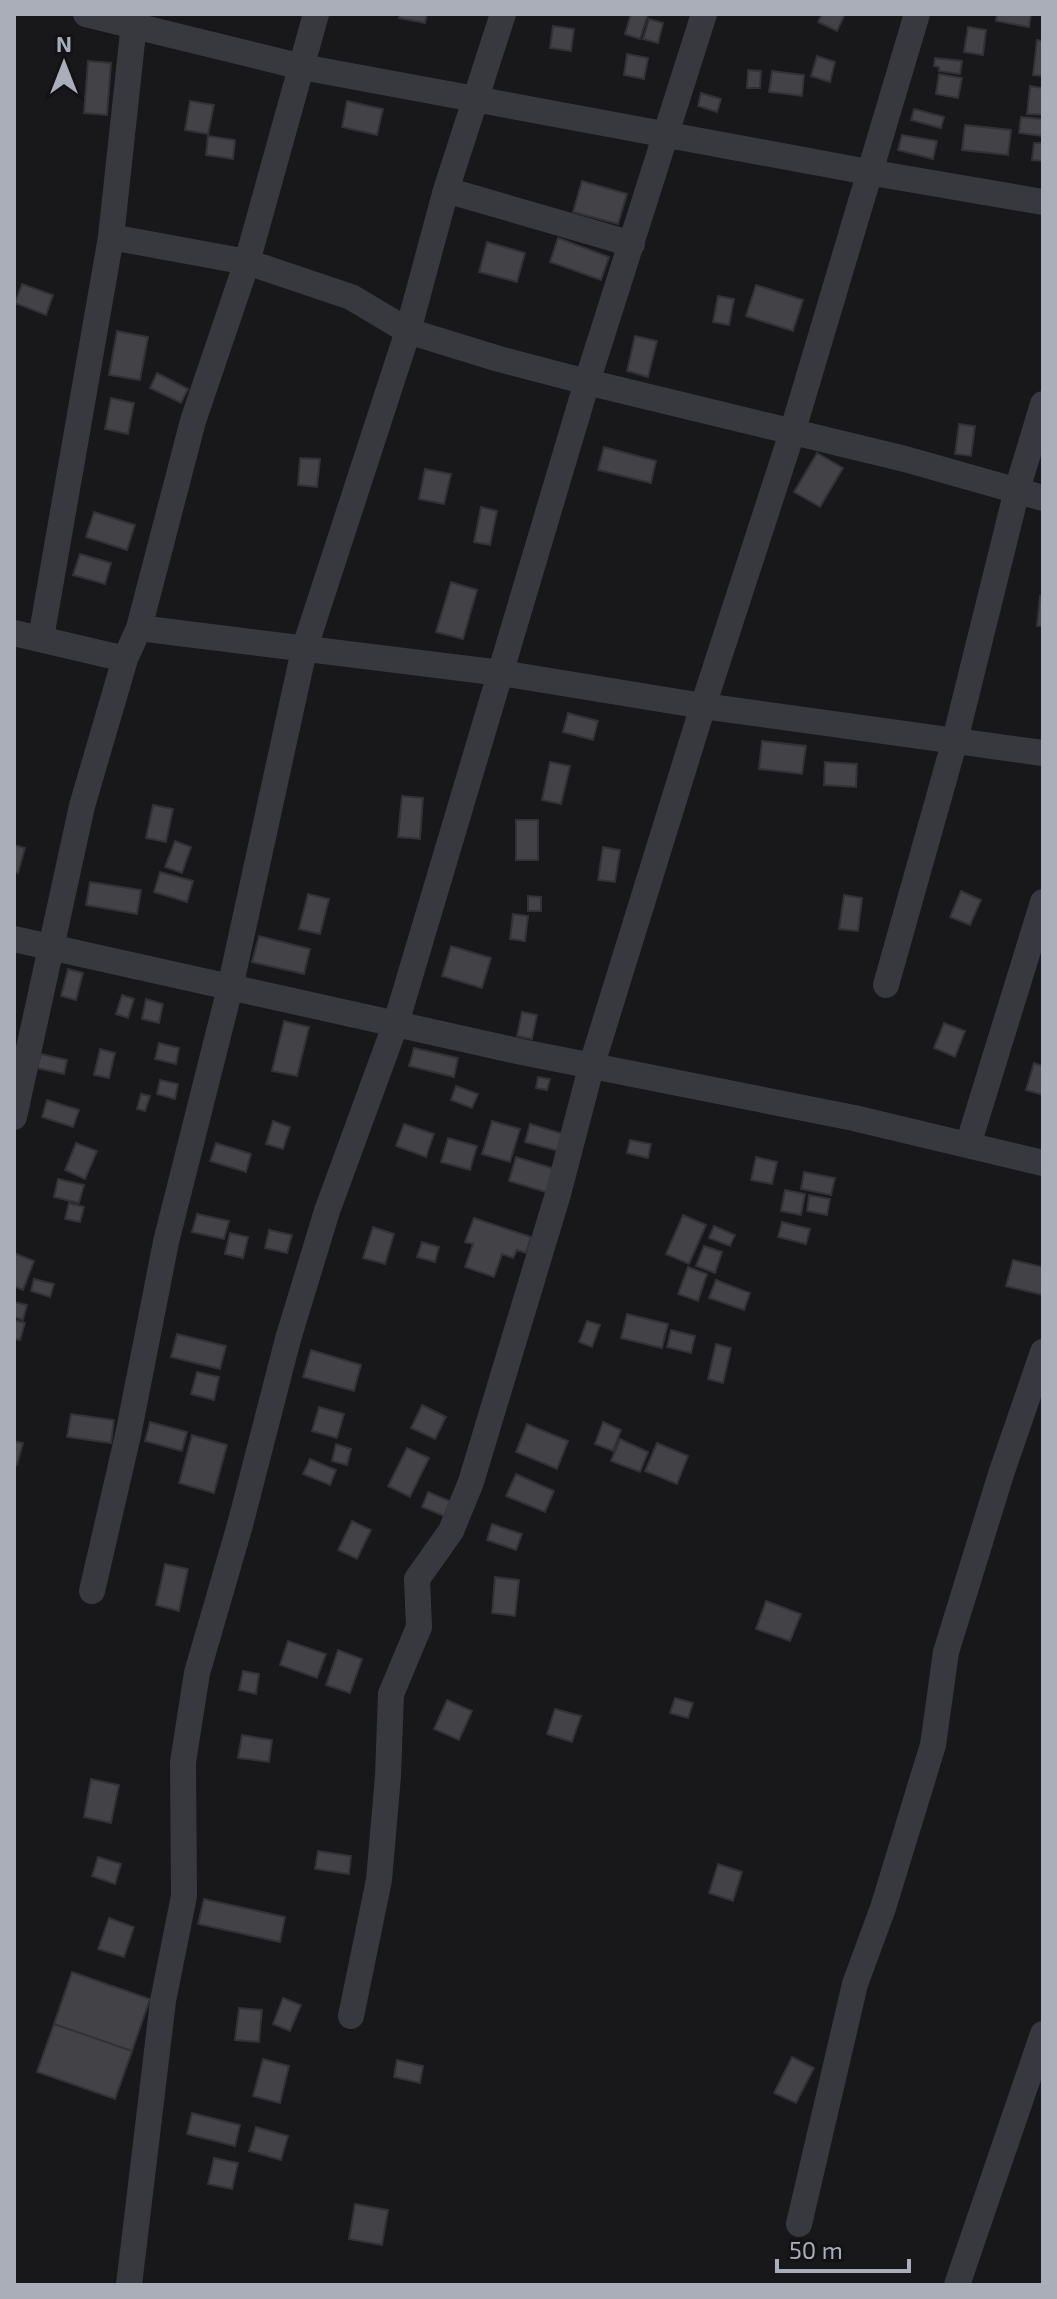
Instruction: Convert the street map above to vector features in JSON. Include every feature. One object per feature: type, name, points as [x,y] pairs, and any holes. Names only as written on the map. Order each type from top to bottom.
[{"type":"street","points":[[86,14],[134,20],[302,67],[1043,202]]},
{"type":"street","points":[[14,1117],[82,806],[125,659],[139,628],[193,421],[247,262],[316,14]]},
{"type":"street","points":[[92,1591],[128,1435],[166,1242],[230,988],[304,650],[408,331],[446,190],[503,14]]},
{"type":"street","points":[[129,2285],[163,2001],[184,1896],[183,1762],[197,1673],[240,1525],[288,1339],[327,1211],[396,1023],[587,382],[704,14]]},
{"type":"street","points":[[351,2016],[379,1880],[391,1694],[419,1627],[417,1579],[451,1531],[471,1482],[558,1194],[592,1064],[792,433],[917,14]]},
{"type":"street","points":[[41,638],[111,237],[134,20]]},
{"type":"street","points":[[446,190],[632,244]]},
{"type":"street","points":[[111,237],[247,262],[351,297],[408,331],[499,359],[905,459],[1043,498]]},
{"type":"street","points":[[886,985],[955,740],[1017,490],[1043,404]]},
{"type":"street","points":[[139,628],[501,673],[703,706],[1043,753]]},
{"type":"street","points":[[14,633],[125,659]]},
{"type":"street","points":[[968,1145],[1043,902]]},
{"type":"street","points":[[14,939],[522,1052],[854,1118],[1043,1163]]},
{"type":"street","points":[[799,2224],[855,1984],[883,1908],[933,1745],[946,1652],[1043,1352]]},
{"type":"street","points":[[957,2285],[1043,2034]]},
{"type":"building","points":[[400,14],[427,14],[425,23],[399,18]]},
{"type":"building","points":[[631,14],[648,14],[640,39],[625,34]]},
{"type":"building","points":[[822,14],[845,14],[837,31],[818,22]]},
{"type":"building","points":[[997,14],[1031,14],[1029,27],[996,21]]},
{"type":"building","points":[[649,19],[663,23],[658,43],[643,39]]},
{"type":"building","points":[[553,26],[574,29],[571,51],[550,48]]},
{"type":"building","points":[[968,27],[986,30],[983,55],[964,52]]},
{"type":"building","points":[[1037,40],[1043,41],[1043,76],[1033,75]]},
{"type":"building","points":[[627,54],[648,58],[644,79],[624,75]]},
{"type":"building","points":[[817,56],[835,62],[830,82],[811,76]]},
{"type":"building","points":[[935,58],[962,61],[960,74],[939,71],[939,67],[934,66]]},
{"type":"building","points":[[88,61],[111,63],[107,115],[84,113]]},
{"type":"building","points":[[748,70],[761,71],[760,88],[747,88]]},
{"type":"building","points":[[772,71],[804,75],[802,96],[769,92]]},
{"type":"building","points":[[939,74],[962,78],[958,98],[936,94]]},
{"type":"building","points":[[1030,86],[1043,88],[1043,115],[1027,114]]},
{"type":"building","points":[[701,93],[721,99],[717,112],[698,106]]},
{"type":"building","points":[[190,101],[214,105],[208,134],[185,130]]},
{"type":"building","points":[[347,101],[383,109],[377,135],[342,127]]},
{"type":"building","points":[[914,109],[944,117],[941,128],[911,120]]},
{"type":"building","points":[[1021,117],[1043,119],[1043,136],[1019,133]]},
{"type":"building","points":[[965,125],[1011,130],[1008,155],[962,150]]},
{"type":"building","points":[[902,135],[937,141],[933,159],[898,150]]},
{"type":"building","points":[[208,136],[235,140],[233,159],[206,155]]},
{"type":"building","points":[[1034,143],[1043,143],[1043,161],[1032,160]]},
{"type":"building","points":[[582,181],[627,194],[618,224],[573,212]]},
{"type":"building","points":[[558,238],[609,257],[601,280],[550,262]]},
{"type":"building","points":[[487,242],[525,253],[517,282],[479,272]]},
{"type":"building","points":[[22,284],[53,295],[46,315],[15,303]]},
{"type":"building","points":[[756,285],[803,300],[793,331],[746,316]]},
{"type":"building","points":[[718,296],[734,299],[729,325],[713,322]]},
{"type":"building","points":[[117,331],[148,337],[140,380],[109,375]]},
{"type":"building","points":[[635,336],[657,341],[648,377],[627,371]]},
{"type":"building","points":[[157,373],[188,389],[181,403],[150,388]]},
{"type":"building","points":[[111,398],[134,403],[128,434],[105,429]]},
{"type":"building","points":[[959,424],[975,426],[971,456],[955,454]]},
{"type":"building","points":[[604,447],[656,461],[651,483],[598,470]]},
{"type":"building","points":[[817,453],[843,468],[820,507],[794,492]]},
{"type":"building","points":[[300,458],[320,459],[317,487],[298,485]]},
{"type":"building","points":[[425,469],[451,474],[444,504],[419,499]]},
{"type":"building","points":[[481,507],[497,511],[490,545],[474,542]]},
{"type":"building","points":[[94,512],[135,525],[127,550],[86,537]]},
{"type":"building","points":[[80,554],[111,563],[105,584],[73,575]]},
{"type":"building","points":[[451,582],[477,590],[463,639],[436,632]]},
{"type":"building","points":[[1040,596],[1043,596],[1043,626],[1037,626]]},
{"type":"building","points":[[568,713],[598,721],[593,740],[563,732]]},
{"type":"building","points":[[762,741],[806,746],[802,774],[759,769]]},
{"type":"building","points":[[550,762],[570,766],[561,804],[542,800]]},
{"type":"building","points":[[825,762],[857,764],[856,787],[824,785]]},
{"type":"building","points":[[402,796],[423,798],[420,839],[398,837]]},
{"type":"building","points":[[153,805],[173,809],[166,842],[146,838]]},
{"type":"building","points":[[516,820],[538,820],[538,860],[516,860]]},
{"type":"building","points":[[175,841],[191,847],[182,873],[165,867]]},
{"type":"building","points":[[14,845],[25,848],[18,873],[14,872]]},
{"type":"building","points":[[603,847],[620,850],[615,882],[598,880]]},
{"type":"building","points":[[160,872],[193,881],[187,902],[154,892]]},
{"type":"building","points":[[90,882],[141,890],[137,914],[86,905]]},
{"type":"building","points":[[961,891],[981,900],[970,925],[950,917]]},
{"type":"building","points":[[308,894],[329,899],[320,934],[299,929]]},
{"type":"building","points":[[844,895],[862,898],[858,931],[839,929]]},
{"type":"building","points":[[528,896],[541,897],[541,911],[528,911]]},
{"type":"building","points":[[513,914],[528,916],[525,941],[510,939]]},
{"type":"building","points":[[259,936],[310,949],[304,974],[252,962]]},
{"type":"building","points":[[451,946],[491,958],[482,988],[442,976]]},
{"type":"building","points":[[68,969],[83,973],[76,1000],[61,996]]},
{"type":"building","points":[[122,995],[134,999],[128,1018],[116,1014]]},
{"type":"building","points":[[146,999],[163,1004],[159,1023],[142,1019]]},
{"type":"building","points":[[522,1012],[537,1015],[532,1039],[517,1036]]},
{"type":"building","points":[[284,1021],[309,1027],[297,1076],[272,1071]]},
{"type":"building","points":[[944,1023],[965,1031],[955,1057],[934,1048]]},
{"type":"building","points":[[159,1043],[179,1048],[176,1064],[155,1059]]},
{"type":"building","points":[[414,1048],[458,1058],[454,1077],[409,1066]]},
{"type":"building","points":[[100,1049],[115,1053],[109,1078],[94,1075]]},
{"type":"building","points":[[41,1054],[67,1060],[64,1074],[37,1068]]},
{"type":"building","points":[[1034,1063],[1043,1066],[1043,1095],[1026,1090]]},
{"type":"building","points":[[538,1077],[550,1079],[547,1090],[536,1088]]},
{"type":"building","points":[[160,1080],[178,1084],[175,1099],[157,1094]]},
{"type":"building","points":[[456,1086],[478,1094],[472,1108],[451,1100]]},
{"type":"building","points":[[141,1094],[150,1096],[145,1111],[137,1109]]},
{"type":"building","points":[[47,1100],[79,1110],[73,1127],[42,1117]]},
{"type":"building","points":[[273,1121],[290,1127],[283,1149],[266,1144]]},
{"type":"building","points":[[492,1121],[520,1129],[510,1162],[482,1154]]},
{"type":"building","points":[[404,1124],[434,1134],[426,1157],[396,1146]]},
{"type":"building","points":[[530,1124],[567,1135],[562,1152],[525,1142]]},
{"type":"building","points":[[448,1138],[477,1146],[470,1170],[441,1162]]},
{"type":"building","points":[[630,1140],[651,1144],[648,1158],[627,1153]]},
{"type":"building","points":[[76,1143],[97,1151],[85,1179],[65,1170]]},
{"type":"building","points":[[216,1143],[251,1154],[246,1172],[210,1161]]},
{"type":"building","points":[[516,1157],[555,1169],[549,1193],[509,1181]]},
{"type":"building","points":[[756,1157],[777,1162],[772,1184],[751,1180]]},
{"type":"building","points":[[804,1172],[835,1178],[831,1195],[801,1189]]},
{"type":"building","points":[[58,1179],[84,1185],[79,1203],[54,1197]]},
{"type":"building","points":[[785,1190],[805,1194],[801,1215],[781,1211]]},
{"type":"building","points":[[809,1195],[830,1199],[827,1215],[807,1211]]},
{"type":"building","points":[[69,1203],[84,1207],[80,1222],[65,1219]]},
{"type":"building","points":[[197,1214],[229,1221],[224,1239],[192,1232]]},
{"type":"building","points":[[683,1215],[706,1225],[689,1264],[666,1254]]},
{"type":"building","points":[[474,1218],[531,1237],[526,1253],[517,1250],[513,1258],[502,1254],[494,1277],[465,1267],[473,1244],[465,1242]]},
{"type":"building","points":[[782,1222],[810,1229],[806,1244],[778,1237]]},
{"type":"building","points":[[714,1226],[735,1235],[730,1246],[709,1238]]},
{"type":"building","points":[[373,1227],[394,1234],[385,1264],[363,1258]]},
{"type":"building","points":[[269,1230],[292,1235],[287,1253],[265,1248]]},
{"type":"building","points":[[230,1233],[248,1237],[243,1258],[225,1254]]},
{"type":"building","points":[[422,1242],[439,1247],[435,1262],[417,1257]]},
{"type":"building","points":[[704,1246],[722,1252],[715,1273],[696,1266]]},
{"type":"building","points":[[14,1253],[34,1261],[23,1290],[14,1286]]},
{"type":"building","points":[[1013,1260],[1043,1267],[1043,1295],[1006,1286]]},
{"type":"building","points":[[688,1267],[707,1274],[698,1301],[678,1294]]},
{"type":"building","points":[[34,1279],[54,1284],[50,1297],[31,1291]]},
{"type":"building","points":[[716,1280],[750,1293],[744,1310],[709,1298]]},
{"type":"building","points":[[14,1302],[27,1305],[23,1320],[14,1317]]},
{"type":"building","points":[[627,1314],[668,1324],[662,1348],[621,1338]]},
{"type":"building","points":[[14,1320],[25,1323],[20,1340],[14,1339]]},
{"type":"building","points":[[587,1321],[600,1325],[592,1347],[579,1342]]},
{"type":"building","points":[[671,1330],[695,1336],[691,1353],[667,1347]]},
{"type":"building","points":[[177,1334],[226,1346],[220,1369],[171,1357]]},
{"type":"building","points":[[716,1344],[731,1348],[723,1383],[708,1379]]},
{"type":"building","points":[[311,1350],[361,1365],[354,1391],[303,1377]]},
{"type":"building","points":[[197,1372],[219,1377],[214,1400],[191,1394]]},
{"type":"building","points":[[422,1405],[446,1417],[435,1439],[411,1428]]},
{"type":"building","points":[[319,1407],[344,1414],[337,1438],[312,1431]]},
{"type":"building","points":[[71,1414],[114,1420],[111,1443],[67,1437]]},
{"type":"building","points":[[150,1422],[187,1432],[182,1451],[145,1441]]},
{"type":"building","points":[[603,1422],[621,1430],[613,1451],[595,1444]]},
{"type":"building","points":[[527,1424],[568,1441],[557,1469],[516,1452]]},
{"type":"building","points":[[192,1435],[227,1445],[214,1493],[179,1483]]},
{"type":"building","points":[[620,1439],[648,1452],[640,1472],[611,1461]]},
{"type":"building","points":[[14,1441],[23,1443],[17,1465],[14,1464]]},
{"type":"building","points":[[657,1443],[688,1456],[677,1484],[645,1471]]},
{"type":"building","points":[[336,1444],[351,1449],[347,1465],[332,1461]]},
{"type":"building","points":[[407,1448],[429,1458],[410,1497],[388,1486]]},
{"type":"building","points":[[310,1459],[336,1470],[330,1485],[303,1474]]},
{"type":"building","points":[[516,1474],[554,1491],[545,1512],[506,1496]]},
{"type":"building","points":[[428,1492],[450,1501],[444,1516],[422,1507]]},
{"type":"building","points":[[352,1521],[371,1530],[357,1559],[338,1550]]},
{"type":"building","points":[[492,1524],[522,1534],[516,1550],[487,1540]]},
{"type":"building","points":[[165,1564],[188,1569],[179,1611],[156,1605]]},
{"type":"building","points":[[495,1577],[519,1580],[515,1616],[492,1613]]},
{"type":"building","points":[[766,1601],[801,1614],[790,1641],[756,1629]]},
{"type":"building","points":[[288,1641],[326,1654],[317,1678],[280,1665]]},
{"type":"building","points":[[338,1650],[362,1659],[350,1693],[326,1685]]},
{"type":"building","points":[[243,1671],[259,1674],[256,1694],[239,1690]]},
{"type":"building","points":[[675,1698],[693,1703],[688,1718],[670,1713]]},
{"type":"building","points":[[447,1700],[472,1711],[459,1740],[434,1729]]},
{"type":"building","points":[[555,1709],[581,1716],[572,1742],[547,1734]]},
{"type":"building","points":[[242,1735],[272,1740],[269,1762],[238,1758]]},
{"type":"building","points":[[91,1779],[119,1785],[111,1823],[84,1817]]},
{"type":"building","points":[[318,1851],[351,1856],[349,1874],[315,1869]]},
{"type":"building","points":[[98,1857],[121,1864],[115,1884],[92,1876]]},
{"type":"building","points":[[718,1864],[742,1872],[733,1901],[709,1893]]},
{"type":"building","points":[[204,1899],[285,1917],[280,1942],[198,1924]]},
{"type":"building","points":[[109,1918],[134,1927],[124,1957],[98,1949]]},
{"type":"building","points":[[72,1972],[150,1999],[132,2051],[54,2024]]},
{"type":"building","points":[[283,1998],[301,2005],[290,2031],[273,2024]]},
{"type":"building","points":[[239,2008],[262,2010],[259,2042],[235,2040]]},
{"type":"building","points":[[54,2024],[132,2051],[115,2099],[37,2072]]},
{"type":"building","points":[[792,2057],[814,2068],[796,2103],[774,2093]]},
{"type":"building","points":[[263,2059],[289,2066],[280,2103],[253,2096]]},
{"type":"building","points":[[397,2060],[423,2066],[420,2083],[394,2077]]},
{"type":"building","points":[[192,2113],[240,2125],[235,2146],[187,2134]]},
{"type":"building","points":[[256,2127],[288,2136],[281,2160],[249,2151]]},
{"type":"building","points":[[214,2158],[238,2163],[232,2189],[208,2184]]},
{"type":"building","points":[[355,2204],[388,2210],[382,2245],[349,2239]]}]
